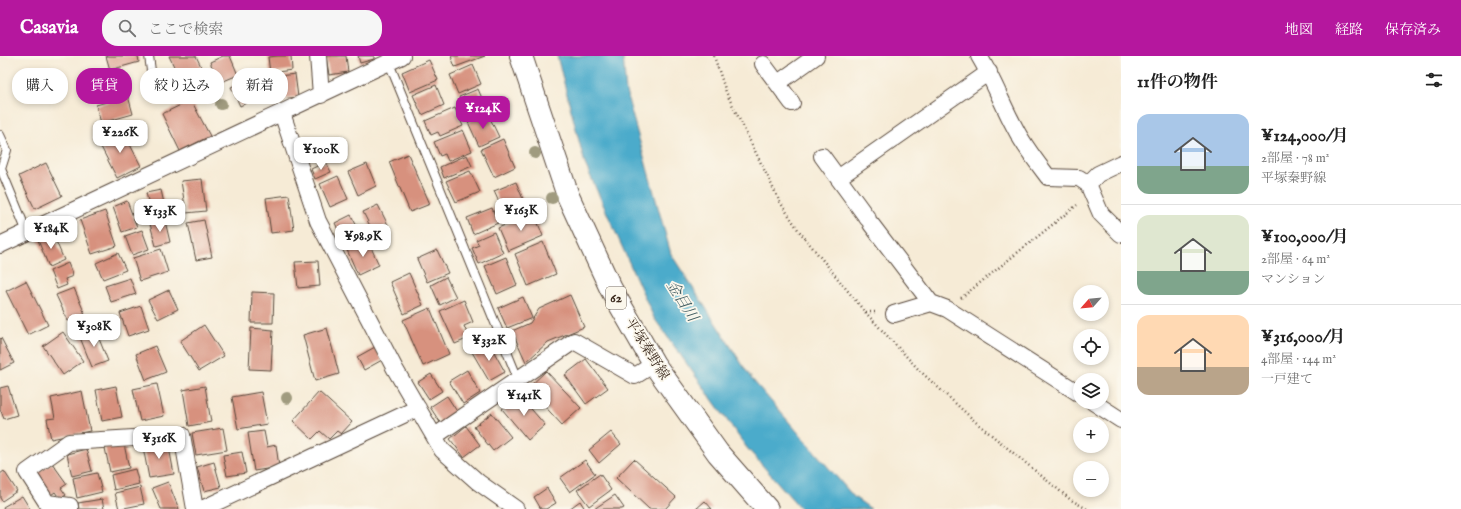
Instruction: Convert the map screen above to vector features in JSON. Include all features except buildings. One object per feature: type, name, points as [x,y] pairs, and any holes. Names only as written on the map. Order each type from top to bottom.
[{"type":"main road","name":"平塚秦野線","points":[[521,56],[568,196],[611,289],[654,364],[718,453],[767,509]]},
{"type":"street","points":[[318,56],[321,95]]},
{"type":"street","points":[[778,83],[816,56]]},
{"type":"street","points":[[979,56],[989,72],[1014,128],[1029,153],[1048,177],[1079,178],[1090,189],[1101,214],[1121,234]]},
{"type":"street","points":[[0,245],[395,59]]},
{"type":"street","points":[[763,64],[792,103]]},
{"type":"street","points":[[838,178],[989,72]]},
{"type":"street","points":[[282,113],[318,221],[395,369],[442,450],[478,482],[516,509]]},
{"type":"street","points":[[822,156],[869,222],[931,304],[947,310],[1073,390]]},
{"type":"street","points":[[1090,189],[1098,174],[1121,163]]},
{"type":"street","points":[[894,314],[931,304]]},
{"type":"street","points":[[435,436],[574,341],[635,376],[654,364]]},
{"type":"street","points":[[202,509],[418,408]]},
{"type":"street","points":[[1104,409],[1121,420]]},
{"type":"street","points":[[70,509],[70,506],[47,503],[27,472],[69,442],[182,435],[195,509]]},
{"type":"lane","points":[[149,56],[151,68]]},
{"type":"lane","points":[[395,59],[518,379]]},
{"type":"lane","points":[[0,135],[7,150],[1,169],[27,232]]},
{"type":"path","points":[[714,56],[726,92],[780,202],[804,237],[865,312],[919,370],[978,424],[1071,500],[1087,509]]},
{"type":"path","points":[[947,310],[1090,189]]},
{"type":"water","name":"金目川","points":[[557,56],[623,56],[626,92],[671,254],[751,378],[854,497],[871,509],[801,509],[747,448],[654,318],[585,164]]}]
